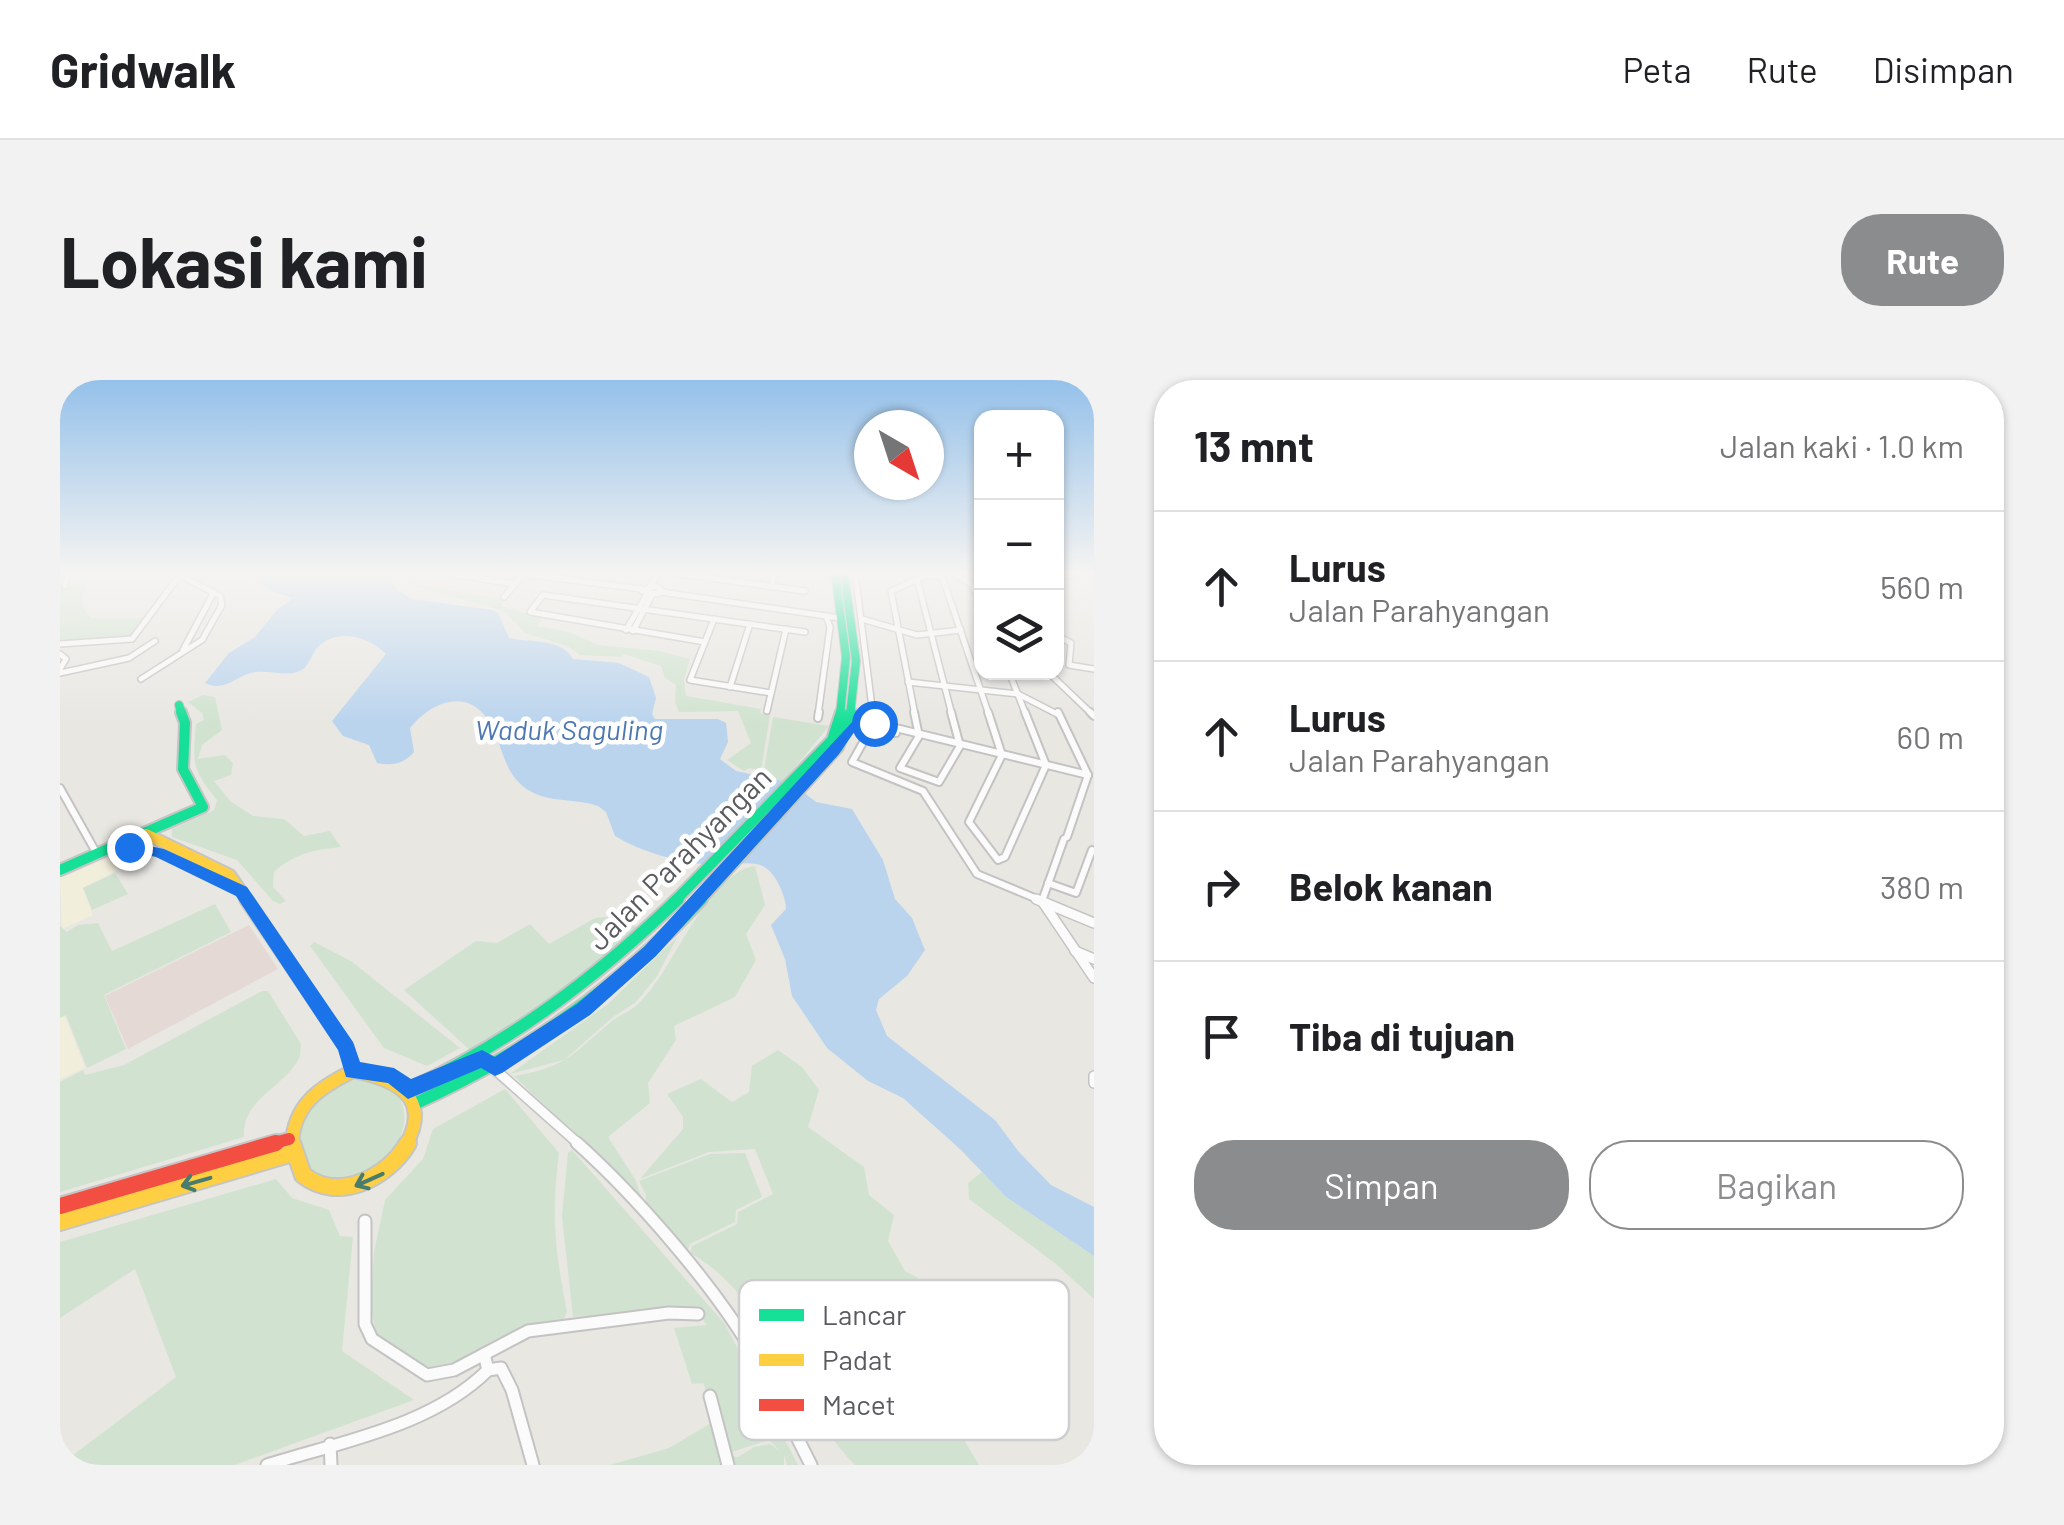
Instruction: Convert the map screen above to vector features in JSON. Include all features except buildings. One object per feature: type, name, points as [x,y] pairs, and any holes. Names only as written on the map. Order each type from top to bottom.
[{"type":"main road","name":"Jalan Parahyangan","points":[[830,750],[844,715],[850,667],[840,623]]},
{"type":"main road","name":"Jalan Parahyangan","points":[[408,1090],[482,1058],[601,975],[687,899],[830,750],[854,721],[847,623]]},
{"type":"main road","points":[[60,870],[192,815],[205,804],[182,766],[187,725],[179,705]]},
{"type":"main road","points":[[146,834],[226,871],[346,1048],[353,1071]]},
{"type":"main road","name":"Jalan Parahyangan","points":[[414,1104],[495,1067],[616,984],[650,952],[687,899]]},
{"type":"main road","points":[[375,1070],[394,1076],[408,1090],[415,1123],[404,1152],[380,1176],[359,1186],[334,1189],[313,1183],[297,1170],[289,1154],[288,1139],[305,1100],[319,1087],[353,1071],[375,1070]]},
{"type":"main road","points":[[60,1206],[288,1139]]},
{"type":"main road","points":[[60,1222],[289,1154]]},
{"type":"street","points":[[60,671],[66,657],[60,649],[132,639],[144,623]]},
{"type":"street","points":[[183,650],[198,623]]},
{"type":"street","points":[[141,680],[202,640],[212,623]]},
{"type":"street","points":[[594,623],[705,642]]},
{"type":"street","points":[[630,631],[635,623]]},
{"type":"street","points":[[668,636],[674,623]]},
{"type":"street","points":[[713,623],[690,680],[771,693]]},
{"type":"street","points":[[740,623],[805,632]]},
{"type":"street","points":[[818,718],[828,623]]},
{"type":"street","points":[[862,623],[874,726],[852,762],[923,791],[977,874],[1094,923]]},
{"type":"street","points":[[881,623],[901,632],[932,636],[962,630]]},
{"type":"street","points":[[899,623],[919,736],[900,768],[940,782],[960,746],[928,623]]},
{"type":"street","points":[[959,623],[1002,755],[969,825],[993,857],[1002,860],[1046,765],[1012,680]]},
{"type":"street","points":[[730,687],[750,624]]},
{"type":"street","points":[[767,711],[786,629]]},
{"type":"street","points":[[1064,640],[1071,643],[1068,665],[1094,669]]},
{"type":"street","points":[[60,671],[129,658],[155,641]]},
{"type":"street","points":[[1057,680],[1093,714]]},
{"type":"street","points":[[908,682],[1018,694],[1061,714],[1088,775],[1042,901]]},
{"type":"street","points":[[854,721],[1088,775]]},
{"type":"street","points":[[61,792],[97,854]]},
{"type":"street","points":[[126,842],[134,851],[159,852],[241,892]]},
{"type":"street","points":[[1048,883],[1076,893],[1092,850]]},
{"type":"street","points":[[1042,901],[1094,978]]},
{"type":"street","points":[[1075,950],[1094,958]]},
{"type":"street","points":[[482,1058],[602,1166],[713,1293],[739,1330]]},
{"type":"street","points":[[365,1221],[362,1308],[372,1339],[426,1375],[454,1370],[528,1331],[669,1313],[698,1314]]},
{"type":"street","points":[[484,1354],[488,1370]]},
{"type":"street","points":[[266,1465],[415,1417],[480,1380],[488,1370],[500,1368],[512,1390],[533,1465]]},
{"type":"street","points":[[710,1396],[728,1465]]},
{"type":"street","points":[[798,1440],[811,1465]]},
{"type":"street","points":[[330,1444],[331,1465]]},
{"type":"shaded area","points":[[149,854],[83,888],[93,915],[62,929],[60,878],[116,855]]},
{"type":"shaded area","points":[[249,925],[278,969],[128,1049],[105,996]]},
{"type":"shaded area","points":[[65,1016],[85,1068],[60,1079],[60,1018]]},
{"type":"green space","points":[[60,623],[139,623],[130,637],[60,641]]},
{"type":"green space","points":[[515,623],[540,623],[538,626],[569,632],[598,645],[659,651],[690,659],[684,680],[686,696],[761,709],[760,713],[770,715],[761,770],[744,771],[727,760],[751,743],[738,711],[679,712],[676,685],[665,678],[661,666],[624,654],[580,655],[567,646],[525,633]]},
{"type":"green space","points":[[203,695],[215,697],[222,730],[202,745],[198,759],[225,755],[233,763],[231,775],[214,781],[230,801],[253,816],[284,819],[304,836],[330,831],[341,847],[305,853],[274,872],[273,887],[286,901],[280,904],[237,860],[172,837],[172,829],[214,810],[217,800],[202,780],[194,757],[196,724],[204,720],[202,713],[188,702]]},
{"type":"green space","points":[[773,717],[829,726],[782,783],[764,770]]},
{"type":"green space","points":[[755,866],[765,905],[746,934],[756,960],[735,997],[674,1026],[676,1040],[648,1083],[650,1103],[608,1137],[635,1179],[643,1202],[514,1076],[558,1063],[635,1006],[651,990],[721,886],[738,872]]},
{"type":"green space","points":[[115,873],[128,894],[92,910],[83,888]]},
{"type":"green space","points":[[215,904],[231,932],[104,995],[126,1049],[87,1068],[66,1015],[60,1018],[60,926],[67,932],[78,925],[98,923],[112,951]]},
{"type":"green space","points":[[615,916],[638,927],[561,993],[472,1052],[404,990],[476,941],[497,943],[530,924],[549,944],[595,918]]},
{"type":"green space","points":[[678,936],[657,976],[636,1002],[564,1060],[510,1074],[608,1004]]},
{"type":"green space","points":[[314,942],[351,961],[460,1048],[427,1066],[384,1048],[310,946]]},
{"type":"green space","points":[[268,991],[301,1044],[300,1056],[250,1112],[244,1137],[60,1192],[60,1082],[83,1070],[85,1075],[124,1065]]},
{"type":"green space","points":[[778,1050],[802,1067],[819,1090],[808,1127],[864,1167],[869,1195],[894,1215],[888,1241],[905,1271],[922,1280],[739,1280],[739,1294],[690,1253],[692,1246],[737,1224],[738,1212],[773,1194],[755,1149],[709,1152],[640,1179],[683,1129],[683,1117],[667,1094],[701,1079],[732,1102],[749,1092],[752,1066]]},
{"type":"green space","points":[[359,1079],[385,1086],[400,1099],[405,1116],[401,1136],[374,1169],[353,1178],[317,1174],[303,1158],[301,1125],[317,1099],[327,1091]]},
{"type":"green space","points":[[505,1089],[559,1153],[556,1233],[567,1312],[563,1321],[461,1361],[430,1367],[407,1360],[378,1339],[370,1307],[374,1252],[385,1200],[423,1159],[433,1129]]},
{"type":"green space","points":[[572,1150],[725,1324],[739,1351],[739,1440],[769,1440],[732,1452],[703,1383],[692,1384],[674,1328],[707,1325],[693,1308],[573,1317],[562,1216],[568,1153]]},
{"type":"green space","points":[[745,1153],[762,1197],[736,1210],[735,1222],[690,1244],[686,1255],[645,1204],[646,1195],[639,1181],[710,1154]]},
{"type":"green space","points":[[982,1172],[1006,1197],[1094,1256],[1094,1299],[1056,1264],[969,1199],[968,1183]]},
{"type":"green space","points":[[276,1179],[292,1198],[329,1210],[340,1236],[353,1237],[342,1351],[414,1400],[235,1465],[60,1465],[176,1377],[135,1269],[60,1318],[60,1242]]},
{"type":"green space","points":[[711,1423],[728,1455],[738,1457],[754,1447],[770,1444],[780,1451],[769,1440],[785,1440],[798,1465],[787,1465],[784,1455],[784,1465],[610,1465],[669,1448]]},
{"type":"green space","points":[[834,1440],[964,1440],[979,1465],[855,1465]]},
{"type":"water","name":"Waduk Saguling","points":[[267,623],[502,623],[509,638],[553,644],[573,659],[619,663],[649,677],[656,698],[652,714],[655,719],[718,719],[726,723],[728,742],[720,759],[736,771],[792,783],[816,802],[852,809],[883,860],[895,899],[912,918],[925,950],[907,976],[879,999],[876,1010],[887,1036],[995,1120],[1051,1185],[1094,1207],[1094,1256],[1006,1197],[903,1098],[868,1081],[827,1048],[792,996],[785,959],[771,925],[786,904],[777,881],[766,868],[754,864],[699,864],[649,852],[615,836],[606,812],[598,806],[530,791],[510,770],[482,713],[462,702],[440,705],[410,728],[414,752],[402,762],[377,763],[369,745],[343,736],[332,721],[386,654],[352,636],[324,642],[298,672],[256,672],[219,686],[205,683],[229,653],[255,637]]},
{"type":"traffic: fast","points":[[408,1090],[497,1045],[576,990],[649,927],[832,740],[846,678],[842,623]]},
{"type":"traffic: fast","points":[[414,1104],[521,1050],[579,1011],[659,941],[733,865],[838,747],[853,705],[856,683],[852,623]]},
{"type":"traffic: fast","points":[[60,870],[203,807],[183,769],[185,723],[179,705]]},
{"type":"traffic: slow","points":[[146,834],[230,875],[347,1048],[353,1071]]},
{"type":"traffic: slow","points":[[353,1071],[387,1077],[407,1092],[415,1112],[412,1135],[400,1156],[381,1174],[355,1186],[325,1187],[312,1183],[296,1165],[293,1128],[303,1106],[314,1094],[353,1071]]},
{"type":"traffic: slow","points":[[60,1222],[289,1154]]},
{"type":"traffic: jam","points":[[60,1206],[289,1139]]},
{"type":"route","points":[[129,847],[134,851],[159,852],[241,892],[346,1048],[353,1071],[375,1070],[394,1076],[408,1090],[482,1058],[495,1067],[616,984],[834,751],[854,724],[873,728],[874,723]]}]
